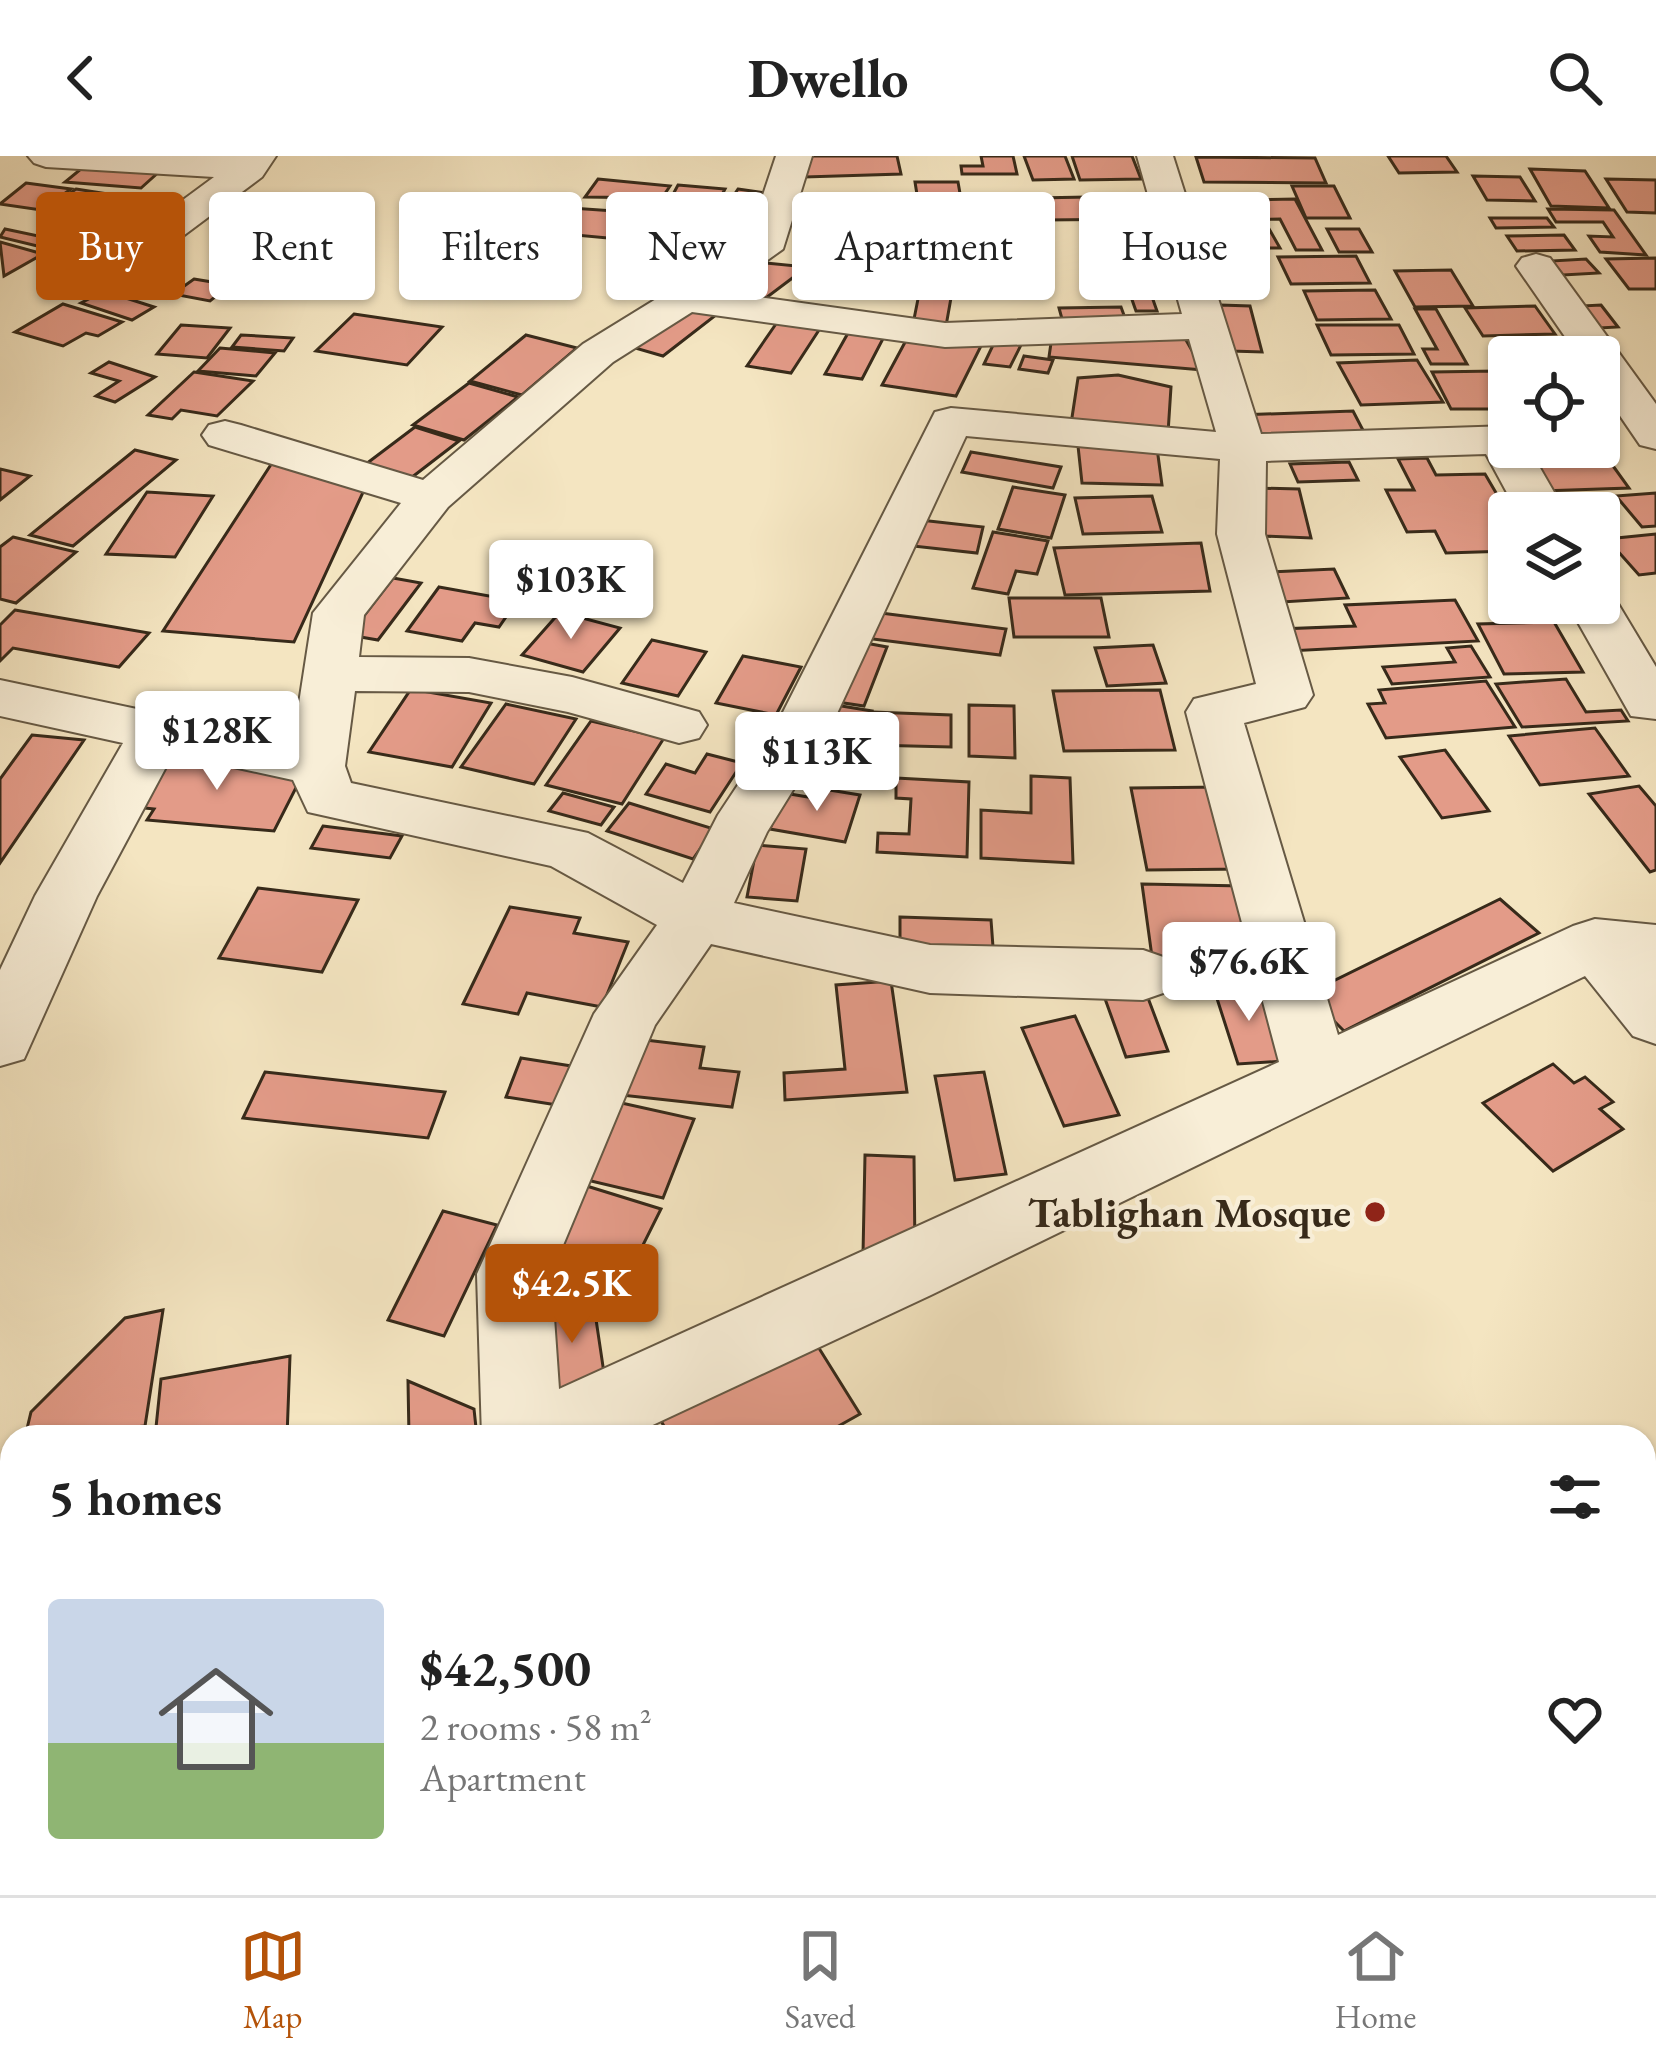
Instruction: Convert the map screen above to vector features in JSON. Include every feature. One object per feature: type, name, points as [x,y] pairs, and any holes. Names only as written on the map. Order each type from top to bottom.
[{"type":"street","points":[[46,156],[253,163]]},
{"type":"street","points":[[768,237],[794,156]]},
{"type":"street","points":[[1156,156],[1243,448],[1240,534],[1286,695],[1213,712],[1316,1075]]},
{"type":"street","points":[[185,215],[253,163]]},
{"type":"street","points":[[1536,266],[1656,435]]},
{"type":"street","points":[[677,300],[598,353],[431,497],[339,614],[317,766],[328,798],[567,848],[696,918],[929,969],[1143,975]]},
{"type":"street","points":[[694,300],[944,335],[1207,326]]},
{"type":"street","points":[[521,1425],[514,1274],[627,1014],[696,918],[739,830],[799,735],[989,334]]},
{"type":"street","points":[[951,421],[1243,448],[1488,441]]},
{"type":"street","points":[[225,435],[431,497]]},
{"type":"street","points":[[1620,436],[1656,435]]},
{"type":"street","points":[[1605,624],[1650,703]]},
{"type":"street","points":[[333,674],[469,675],[572,695],[679,725]]},
{"type":"street","points":[[0,698],[317,766]]},
{"type":"street","points":[[0,1040],[66,896],[159,729]]},
{"type":"street","points":[[566,1425],[905,1271],[1316,1075],[1625,946],[1656,1018]]},
{"type":"building","points":[[803,156],[897,156],[901,174],[805,177]]},
{"type":"building","points":[[981,156],[1013,156],[1017,174],[962,174],[961,166],[983,166]]},
{"type":"building","points":[[1024,156],[1065,156],[1074,179],[1033,180]]},
{"type":"building","points":[[1072,156],[1132,156],[1141,179],[1080,180]]},
{"type":"building","points":[[1388,156],[1446,156],[1457,172],[1399,173]]},
{"type":"building","points":[[1196,157],[1315,158],[1326,183],[1204,182]]},
{"type":"building","points":[[87,164],[161,170],[141,188],[65,182]]},
{"type":"building","points":[[1530,169],[1585,171],[1609,208],[1551,206]]},
{"type":"building","points":[[1473,176],[1520,177],[1535,201],[1487,200]]},
{"type":"building","points":[[598,179],[670,186],[666,192],[606,192],[606,197],[585,197]]},
{"type":"building","points":[[1606,179],[1656,180],[1656,213],[1627,212]]},
{"type":"building","points":[[915,182],[958,182],[960,192],[917,192]]},
{"type":"building","points":[[26,183],[71,189],[36,192],[36,209],[0,204]]},
{"type":"building","points":[[678,185],[725,189],[723,192],[674,192]]},
{"type":"building","points":[[1292,186],[1334,186],[1350,218],[1306,218]]},
{"type":"building","points":[[1079,197],[1079,220],[1055,220],[1055,198]]},
{"type":"building","points":[[1295,199],[1322,250],[1296,250],[1280,219],[1270,219],[1270,200]]},
{"type":"building","points":[[785,205],[792,205],[792,223],[784,223]]},
{"type":"building","points":[[582,209],[606,210],[606,238],[582,236]]},
{"type":"building","points":[[1548,209],[1614,210],[1646,255],[1600,252],[1589,236],[1613,237],[1603,222],[1556,222]]},
{"type":"building","points":[[1490,218],[1547,218],[1554,227],[1496,228]]},
{"type":"building","points":[[5,229],[36,236],[36,246],[0,237]]},
{"type":"building","points":[[1327,229],[1359,229],[1372,252],[1339,252]]},
{"type":"building","points":[[1564,235],[1575,250],[1517,251],[1507,236]]},
{"type":"building","points":[[0,242],[36,252],[36,258],[4,276]]},
{"type":"building","points":[[1356,256],[1370,283],[1291,284],[1278,257]]},
{"type":"building","points":[[1656,258],[1656,289],[1629,289],[1606,259]]},
{"type":"building","points":[[1586,259],[1599,273],[1563,275],[1551,261]]},
{"type":"building","points":[[768,263],[792,266],[792,278],[768,296]]},
{"type":"building","points":[[1451,270],[1473,306],[1415,307],[1395,271]]},
{"type":"building","points":[[194,279],[209,282],[211,300],[210,301],[185,296],[185,285]]},
{"type":"building","points":[[1375,290],[1391,319],[1317,320],[1304,291]]},
{"type":"building","points":[[132,300],[154,307],[132,320],[81,303]]},
{"type":"building","points":[[711,300],[763,300],[754,307]]},
{"type":"building","points":[[918,300],[951,300],[946,326],[913,324]]},
{"type":"building","points":[[1132,300],[1153,300],[1157,311],[1136,311]]},
{"type":"building","points":[[63,304],[122,322],[98,336],[86,333],[63,346],[15,332]]},
{"type":"building","points":[[1220,305],[1250,306],[1262,352],[1231,351]]},
{"type":"building","points":[[1601,305],[1618,327],[1599,328],[1581,306]]},
{"type":"building","points":[[1535,306],[1555,334],[1483,336],[1465,308]]},
{"type":"building","points":[[1121,307],[1125,318],[1062,319],[1059,308]]},
{"type":"building","points":[[689,308],[716,315],[663,356],[635,348]]},
{"type":"building","points":[[1415,309],[1436,309],[1467,364],[1431,364],[1423,349],[1437,349]]},
{"type":"building","points":[[354,314],[442,327],[407,365],[316,351]]},
{"type":"building","points":[[778,321],[821,327],[791,373],[747,366]]},
{"type":"building","points":[[181,325],[230,328],[207,358],[157,354]]},
{"type":"building","points":[[1317,325],[1399,325],[1414,354],[1331,355]]},
{"type":"building","points":[[852,326],[887,331],[862,379],[825,374]]},
{"type":"building","points":[[910,333],[982,344],[956,396],[882,385]]},
{"type":"building","points":[[1182,333],[1203,370],[1049,357],[1052,336]]},
{"type":"building","points":[[241,335],[293,338],[284,351],[232,347]]},
{"type":"building","points":[[526,335],[577,348],[522,395],[470,381]]},
{"type":"building","points":[[995,341],[1021,345],[1010,367],[984,364]]},
{"type":"building","points":[[220,348],[275,353],[256,376],[198,371]]},
{"type":"building","points":[[1024,356],[1053,360],[1048,373],[1019,369]]},
{"type":"building","points":[[1417,360],[1443,402],[1361,405],[1338,363]]},
{"type":"building","points":[[109,362],[155,377],[115,402],[96,396],[119,381],[91,373]]},
{"type":"building","points":[[1488,371],[1488,409],[1451,409],[1432,372]]},
{"type":"building","points":[[194,372],[253,381],[217,416],[181,410],[172,419],[148,415]]},
{"type":"building","points":[[1118,375],[1171,387],[1168,433],[1071,424],[1078,378]]},
{"type":"building","points":[[469,383],[518,397],[464,440],[413,425]]},
{"type":"building","points":[[1353,411],[1365,434],[1249,438],[1239,415]]},
{"type":"building","points":[[415,427],[459,441],[407,481],[362,467]]},
{"type":"building","points":[[1078,446],[1157,448],[1162,485],[1082,483]]},
{"type":"building","points":[[135,450],[176,460],[73,546],[30,535]]},
{"type":"building","points":[[971,452],[1061,467],[1053,488],[962,472]]},
{"type":"building","points":[[1427,458],[1436,475],[1485,474],[1496,492],[1488,492],[1488,552],[1446,553],[1435,531],[1407,532],[1386,490],[1414,490],[1398,459]]},
{"type":"building","points":[[1349,462],[1358,480],[1298,482],[1290,464]]},
{"type":"building","points":[[272,463],[365,488],[294,642],[163,631]]},
{"type":"building","points":[[1526,468],[1615,468],[1629,488],[1541,491]]},
{"type":"building","points":[[0,469],[30,476],[0,500]]},
{"type":"building","points":[[1013,487],[1065,495],[1051,538],[998,529]]},
{"type":"building","points":[[1253,488],[1299,489],[1311,538],[1263,536]]},
{"type":"building","points":[[147,492],[213,496],[175,557],[106,554]]},
{"type":"building","points":[[1656,493],[1656,526],[1642,527],[1620,496]]},
{"type":"building","points":[[1152,496],[1162,532],[1083,534],[1075,498]]},
{"type":"building","points":[[920,520],[983,527],[977,553],[913,546]]},
{"type":"building","points":[[993,532],[1048,541],[1037,574],[1016,571],[1008,594],[973,588]]},
{"type":"building","points":[[1656,534],[1656,573],[1639,575],[1620,554],[1620,538]]},
{"type":"building","points":[[13,537],[76,552],[16,603],[0,599],[0,547]]},
{"type":"building","points":[[1201,543],[1210,591],[1065,595],[1054,548]]},
{"type":"building","points":[[1334,569],[1348,598],[1282,602],[1268,572]]},
{"type":"building","points":[[393,578],[421,583],[378,640],[349,635]]},
{"type":"building","points":[[439,587],[517,601],[499,627],[475,623],[462,641],[407,631]]},
{"type":"building","points":[[1009,598],[1101,598],[1109,637],[1014,637]]},
{"type":"building","points":[[1455,600],[1478,641],[1289,651],[1280,629],[1355,626],[1345,605]]},
{"type":"building","points":[[15,610],[149,633],[119,667],[13,648],[0,661],[0,625]]},
{"type":"building","points":[[560,612],[620,628],[583,672],[522,655]]},
{"type":"building","points":[[873,612],[1006,629],[1000,655],[865,638]]},
{"type":"building","points":[[1478,624],[1555,624],[1583,672],[1504,674]]},
{"type":"building","points":[[652,640],[706,652],[678,696],[622,683]]},
{"type":"building","points":[[849,640],[887,647],[864,706],[824,700]]},
{"type":"building","points":[[1153,645],[1166,683],[1107,686],[1095,648]]},
{"type":"building","points":[[1471,646],[1490,677],[1392,684],[1383,667],[1455,662],[1447,648]]},
{"type":"building","points":[[743,656],[801,667],[776,715],[716,703]]},
{"type":"building","points":[[1566,679],[1586,712],[1621,710],[1628,721],[1522,727],[1496,684]]},
{"type":"building","points":[[1486,681],[1515,727],[1386,738],[1368,704],[1385,703],[1379,690]]},
{"type":"building","points":[[411,689],[491,703],[452,767],[369,752]]},
{"type":"building","points":[[1160,690],[1175,750],[1064,751],[1053,691]]},
{"type":"building","points":[[817,702],[872,711],[860,747],[804,739]]},
{"type":"building","points":[[506,704],[576,719],[534,784],[461,767]]},
{"type":"building","points":[[969,705],[1014,706],[1015,758],[969,756]]},
{"type":"building","points":[[872,712],[951,715],[951,747],[871,745]]},
{"type":"building","points":[[591,721],[664,738],[622,804],[546,785]]},
{"type":"building","points":[[1595,728],[1629,776],[1540,785],[1509,736]]},
{"type":"building","points":[[32,735],[84,740],[0,863],[0,779]]},
{"type":"building","points":[[1445,750],[1489,811],[1442,818],[1400,757]]},
{"type":"building","points":[[707,754],[742,763],[710,812],[646,794],[666,764],[695,773]]},
{"type":"building","points":[[156,756],[306,768],[274,831],[147,820],[154,809],[126,806]]},
{"type":"building","points":[[1031,776],[1070,778],[1073,863],[981,858],[981,810],[1031,813]]},
{"type":"building","points":[[896,778],[969,782],[967,857],[877,852],[878,833],[909,834],[911,799],[896,798]]},
{"type":"building","points":[[1639,786],[1656,806],[1656,870],[1650,872],[1589,794]]},
{"type":"building","points":[[811,787],[860,795],[845,842],[770,829],[784,793],[808,797]]},
{"type":"building","points":[[1223,787],[1244,869],[1147,870],[1131,788]]},
{"type":"building","points":[[563,793],[614,807],[601,825],[549,811]]},
{"type":"building","points":[[629,803],[714,829],[693,859],[607,831]]},
{"type":"building","points":[[323,826],[402,836],[390,858],[311,848]]},
{"type":"building","points":[[757,845],[806,849],[797,901],[747,897]]},
{"type":"building","points":[[1142,884],[1243,886],[1261,971],[1192,970],[1196,987],[1156,986]]},
{"type":"building","points":[[258,888],[358,900],[322,972],[219,958]]},
{"type":"building","points":[[1500,899],[1539,933],[1344,1031],[1307,994]]},
{"type":"building","points":[[510,907],[580,918],[574,933],[628,942],[602,1007],[527,993],[518,1014],[463,1004]]},
{"type":"building","points":[[900,917],[991,920],[993,947],[900,945]]},
{"type":"building","points":[[891,981],[907,1092],[785,1100],[784,1073],[845,1069],[836,985]]},
{"type":"building","points":[[1259,983],[1285,1061],[1238,1064],[1213,986]]},
{"type":"building","points":[[1145,990],[1168,1051],[1126,1057],[1104,996]]},
{"type":"building","points":[[1075,1016],[1119,1115],[1064,1126],[1022,1028]]},
{"type":"building","points":[[637,1039],[704,1047],[700,1068],[739,1072],[732,1107],[621,1095]]},
{"type":"building","points":[[521,1058],[584,1068],[570,1107],[506,1097]]},
{"type":"building","points":[[1553,1064],[1574,1083],[1585,1077],[1613,1102],[1600,1109],[1623,1129],[1553,1171],[1483,1103]]},
{"type":"building","points":[[265,1072],[445,1092],[428,1138],[243,1118]]},
{"type":"building","points":[[984,1072],[1006,1174],[955,1180],[935,1076]]},
{"type":"building","points":[[608,1100],[694,1119],[663,1198],[574,1177]]},
{"type":"building","points":[[865,1155],[914,1157],[915,1254],[863,1254]]},
{"type":"building","points":[[577,1183],[661,1209],[624,1283],[538,1254]]},
{"type":"building","points":[[443,1211],[497,1225],[444,1336],[388,1320]]},
{"type":"building","points":[[590,1279],[608,1400],[552,1412],[536,1290]]},
{"type":"building","points":[[163,1310],[145,1425],[28,1425],[31,1412],[125,1318]]},
{"type":"building","points":[[812,1337],[860,1414],[840,1425],[663,1425],[660,1419]]},
{"type":"building","points":[[290,1356],[287,1425],[156,1425],[161,1379]]},
{"type":"building","points":[[408,1381],[474,1409],[476,1425],[409,1425]]},
{"type":"place","name":"Tablighan Mosque","points":[[1375,1212]]}]
